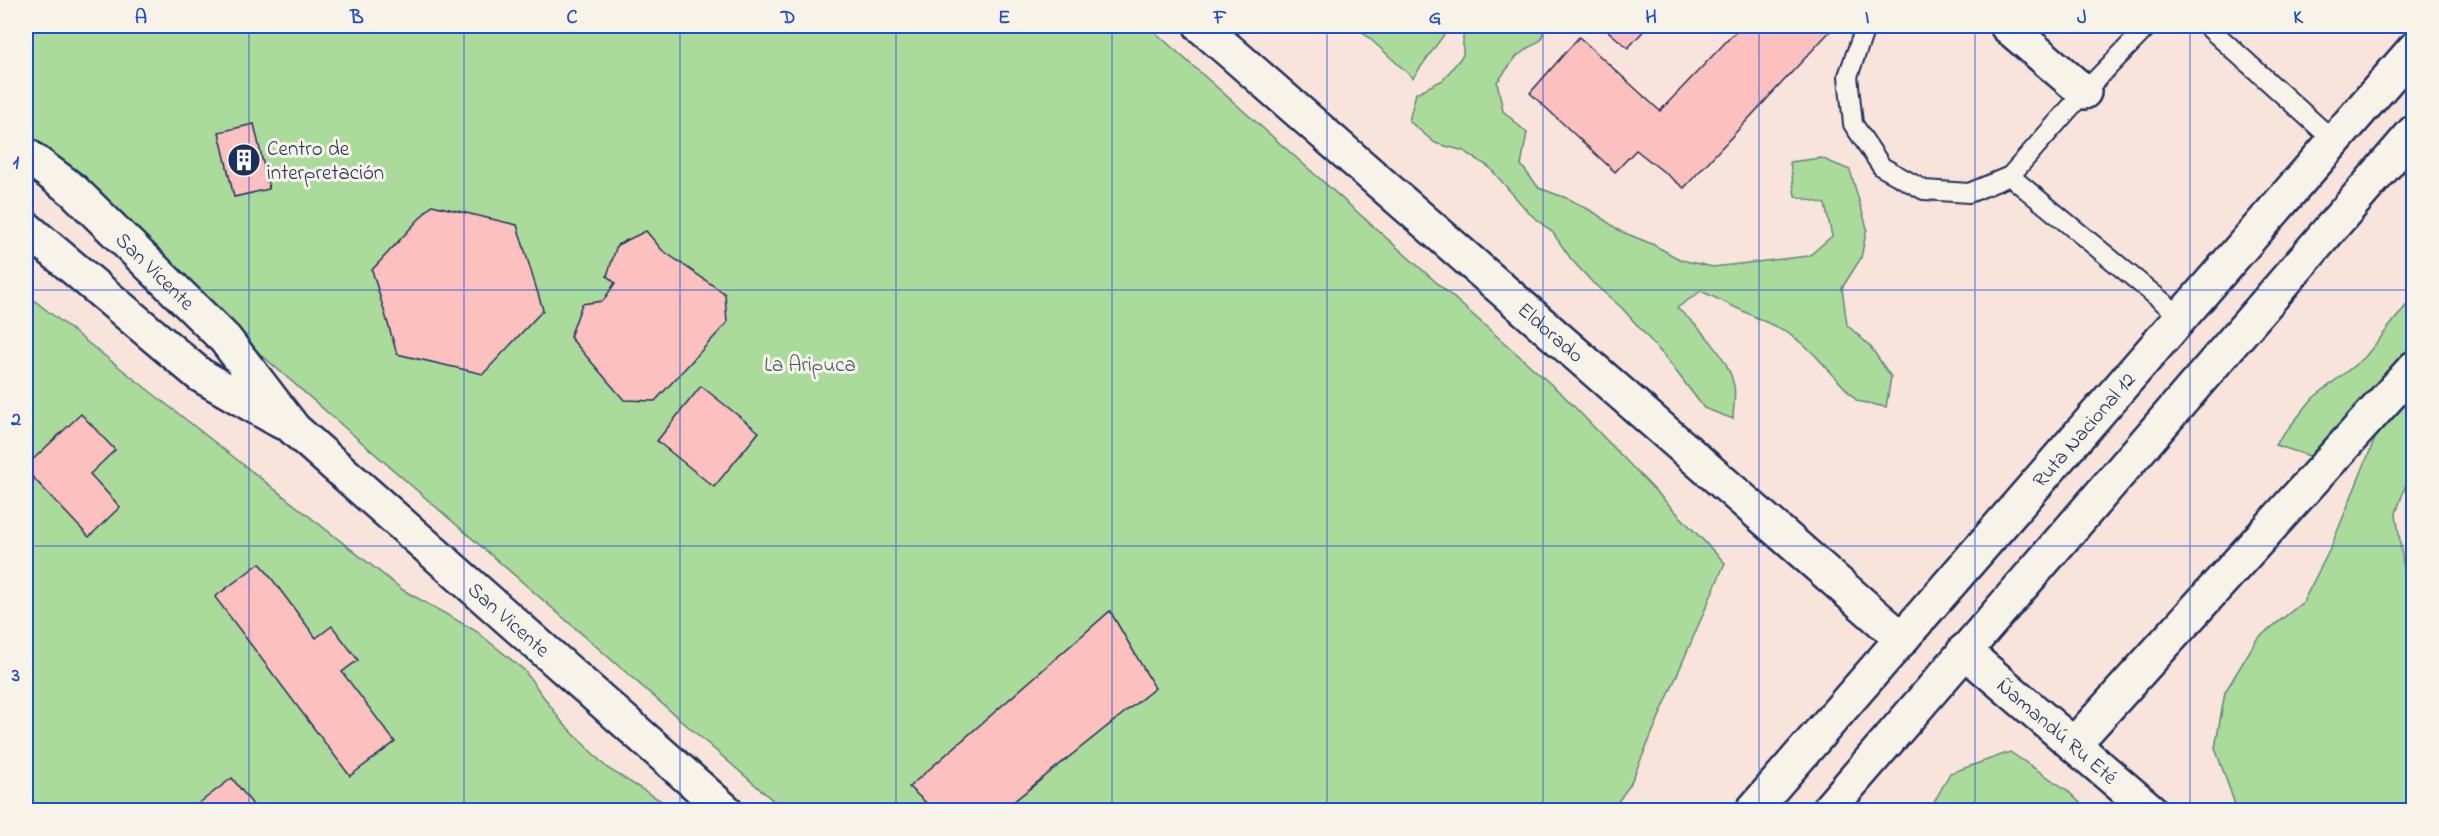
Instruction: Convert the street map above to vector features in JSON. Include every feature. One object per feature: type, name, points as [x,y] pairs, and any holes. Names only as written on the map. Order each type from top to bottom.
[{"type":"main road","name":"Eldorado","points":[[1201,26],[1902,639]]},
{"type":"main road","points":[[2007,26],[2084,92]]},
{"type":"main road","name":"Ruta Nacional 12","points":[[1753,810],[2414,49]]},
{"type":"main road","points":[[1828,810],[2414,132]]},
{"type":"main road","name":"San Vicente","points":[[26,155],[73,190],[225,339],[294,429],[725,810]]},
{"type":"main road","name":"San Vicente","points":[[26,228],[200,375],[294,429]]},
{"type":"main road","points":[[2074,744],[2414,368]]},
{"type":"main road","name":"Ñamandú Ru Eté","points":[[1964,651],[2150,810]]},
{"type":"lane","points":[[1869,26],[1864,31],[1848,76],[1853,124],[1882,166],[1924,190],[1969,193],[2010,176],[2084,92],[2148,26]]},
{"type":"lane","points":[[2207,26],[2334,141]]},
{"type":"lane","points":[[2010,176],[2180,316]]},
{"type":"green space","name":"La Aripuca","points":[[26,26],[1148,26],[1563,395],[1725,563],[1630,785],[1612,810],[784,810],[26,150]]},
{"type":"green space","points":[[1356,26],[1444,26],[1448,29],[1413,78]]},
{"type":"green space","points":[[1463,26],[1544,26],[1542,39],[1517,56],[1497,82],[1503,111],[1527,133],[1521,165],[1539,188],[1569,199],[1595,213],[1620,231],[1652,244],[1681,260],[1713,267],[1809,256],[1832,236],[1825,204],[1795,196],[1790,162],[1821,158],[1850,170],[1867,228],[1861,258],[1842,288],[1847,325],[1870,346],[1891,377],[1886,407],[1857,401],[1814,354],[1789,333],[1701,291],[1677,308],[1704,333],[1719,353],[1731,375],[1735,394],[1733,419],[1704,408],[1666,358],[1622,308],[1593,283],[1571,259],[1553,233],[1529,213],[1489,167],[1464,151],[1435,143],[1409,121],[1416,93],[1443,80],[1463,55]]},
{"type":"green space","points":[[26,294],[403,590],[476,631],[524,670],[562,722],[607,768],[663,802],[671,810],[26,810]]},
{"type":"green space","points":[[2413,297],[2413,362],[2335,464],[2275,445],[2313,398],[2365,357]]},
{"type":"green space","points":[[2413,384],[2413,464],[2396,513],[2414,640],[2413,810],[2237,810],[2215,748],[2225,692],[2257,639],[2303,602],[2331,547],[2378,431]]},
{"type":"green space","points":[[2010,752],[2067,790],[2087,810],[1930,810],[1950,773]]},
{"type":"building","points":[[1602,26],[1648,26],[1628,48]]},
{"type":"building","points":[[1741,26],[1834,27],[1684,188],[1636,150],[1615,172],[1530,93],[1579,37],[1660,111]]},
{"type":"building","name":"Centro de interpretación","points":[[254,124],[269,189],[234,197],[219,132]]},
{"type":"building","points":[[432,205],[517,225],[543,310],[483,374],[397,354],[372,270]]},
{"type":"building","points":[[646,231],[662,250],[725,294],[727,323],[655,401],[624,400],[570,337],[582,304],[603,301],[615,283],[607,276],[617,245]]},
{"type":"building","points":[[701,386],[759,432],[714,487],[657,441]]},
{"type":"building","points":[[81,414],[115,450],[90,474],[120,507],[89,537],[26,470],[26,466]]},
{"type":"building","points":[[260,563],[316,638],[332,626],[358,660],[342,672],[395,742],[350,776],[215,597]]},
{"type":"building","points":[[1110,611],[1155,688],[1003,810],[934,810],[909,787]]},
{"type":"building","points":[[232,778],[257,810],[197,810],[194,807]]},
{"type":"place","name":"Centro de interpretación","points":[[244,160]]}]
